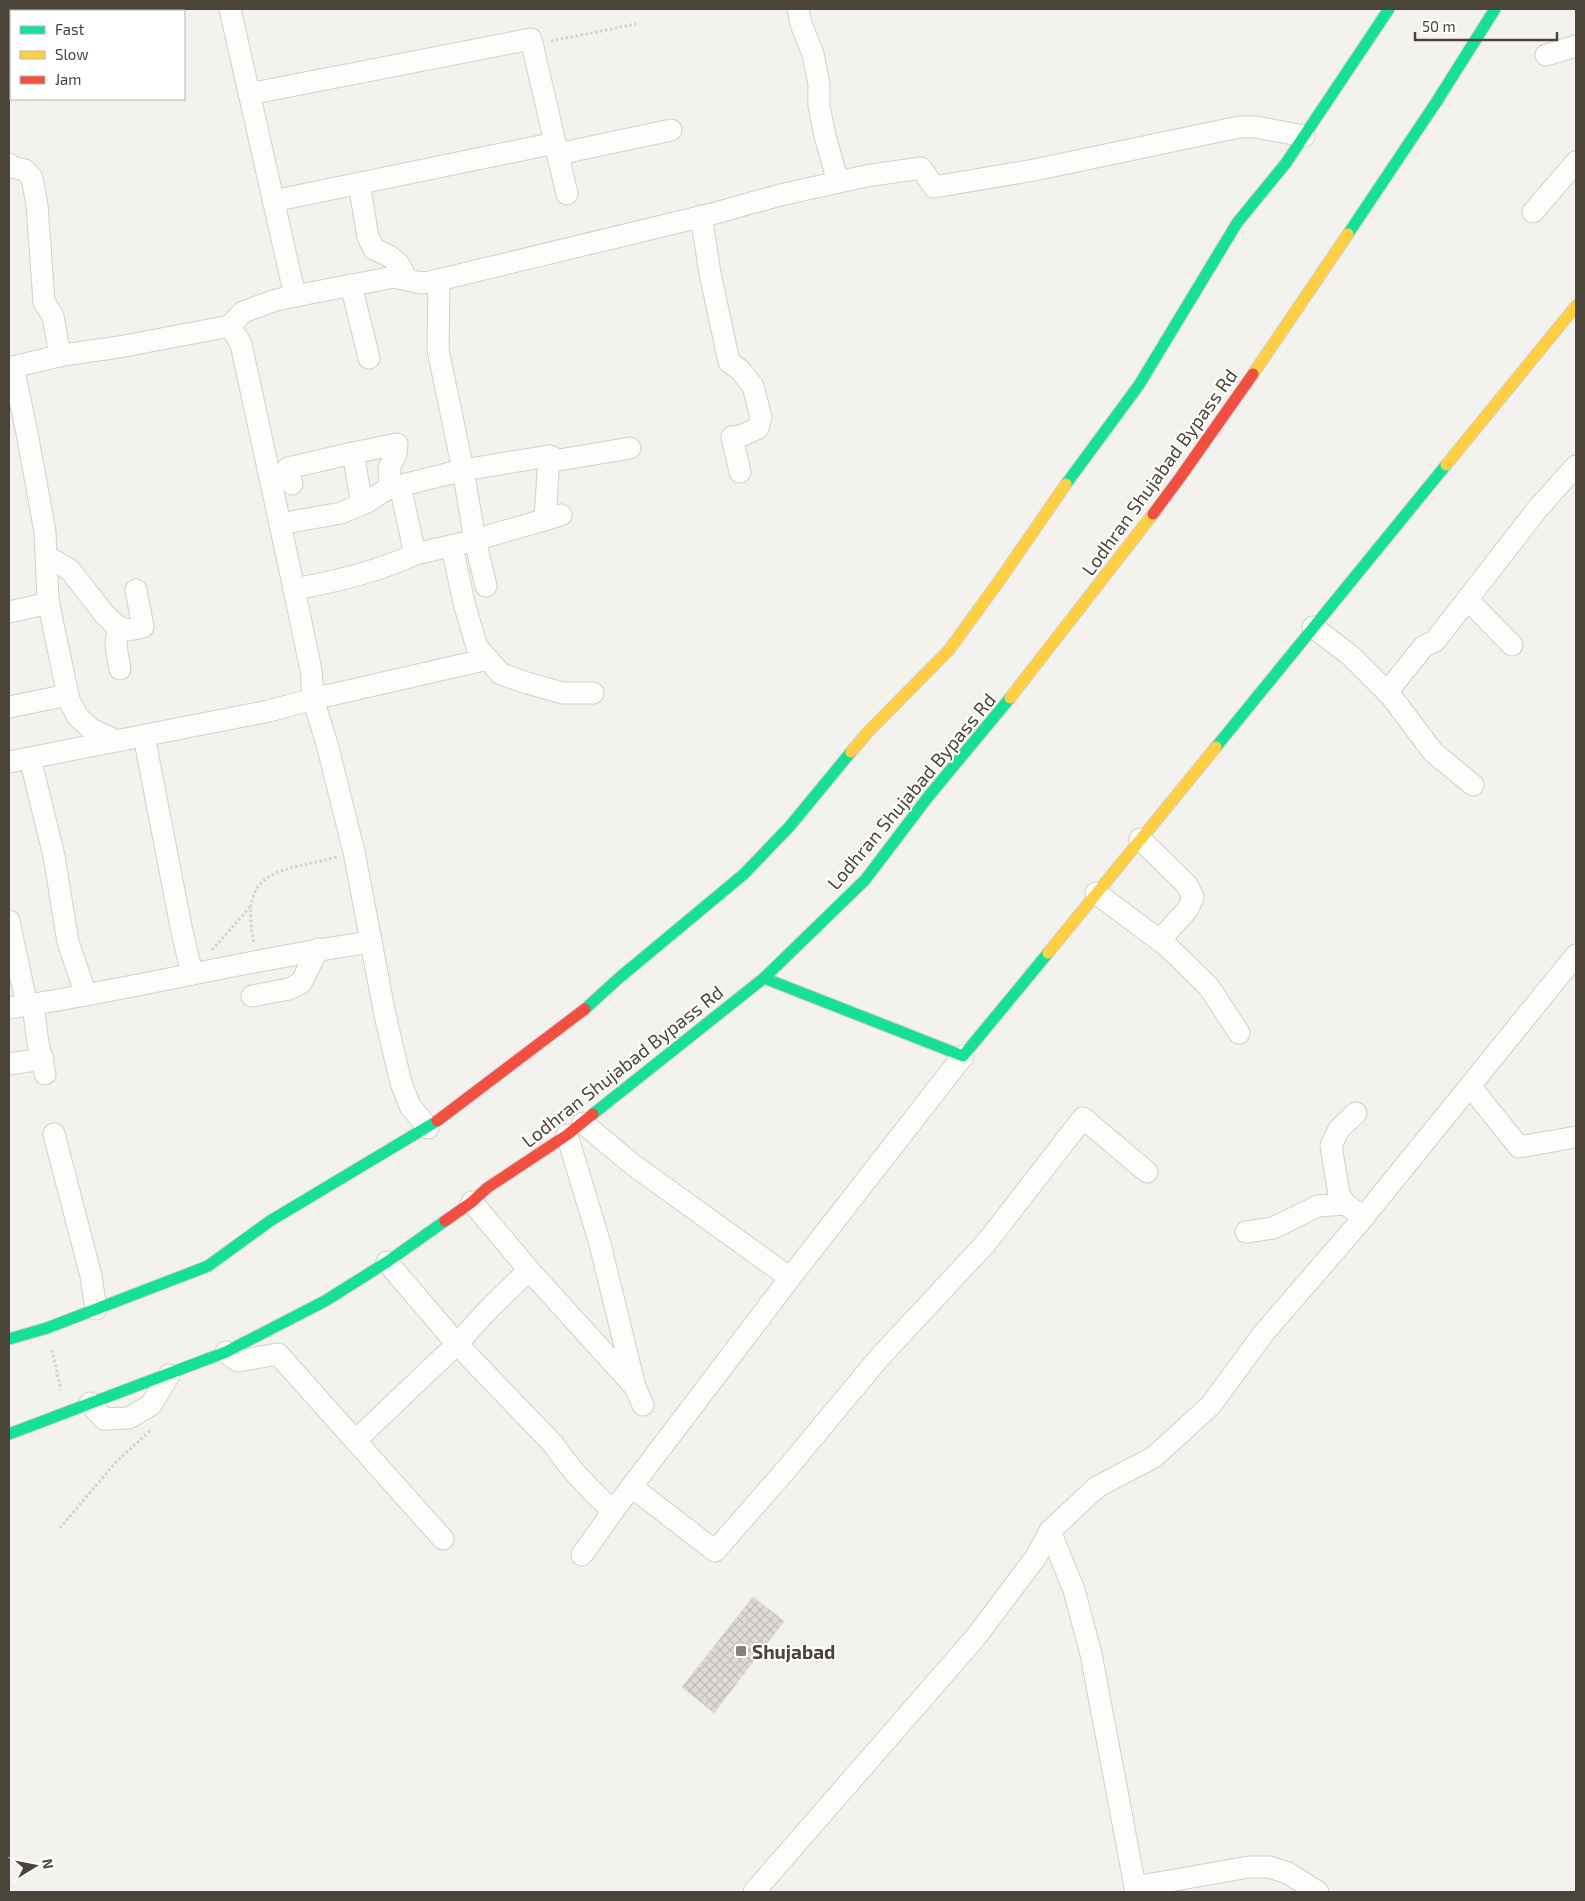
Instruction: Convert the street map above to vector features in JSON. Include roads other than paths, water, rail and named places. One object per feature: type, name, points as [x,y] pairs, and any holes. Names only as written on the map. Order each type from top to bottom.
[{"type":"street","points":[[230,9],[295,296]]},
{"type":"street","points":[[798,9],[801,24],[813,54],[819,84],[819,106],[838,182]]},
{"type":"street","points":[[9,1339],[47,1328],[208,1266],[270,1222],[428,1128],[586,1008],[618,978],[744,874],[790,826],[868,732],[948,650],[1002,577],[1051,504],[1139,385],[1237,223],[1286,163],[1389,9]]},
{"type":"street","name":"Lodhran Shujabad Bypass Rd","points":[[169,1375],[226,1352],[326,1301],[387,1262],[472,1202],[487,1188],[575,1129],[764,978],[865,880],[928,797],[1020,686],[1179,479],[1312,289],[1437,101],[1495,9]]},
{"type":"street","points":[[249,94],[531,39],[566,194]]},
{"type":"street","points":[[1546,55],[1576,46]]},
{"type":"street","points":[[117,741],[91,729],[78,717],[68,695],[49,603],[45,532],[28,433],[11,368],[60,356],[230,326],[243,312],[276,300],[394,277],[421,283],[439,280],[701,216],[780,194],[838,182],[921,168],[934,187],[1034,170],[1239,127],[1256,127],[1304,136]]},
{"type":"street","points":[[273,201],[358,183],[671,130]]},
{"type":"street","points":[[1533,212],[1576,162]]},
{"type":"street","points":[[9,164],[11,167],[25,170],[32,178],[37,205],[44,302],[53,316],[60,356]]},
{"type":"street","points":[[358,183],[368,237],[374,249],[389,256],[398,263],[407,279]]},
{"type":"street","points":[[701,216],[710,273],[729,362],[739,369],[753,386],[761,417],[758,428],[743,435],[732,437],[740,472]]},
{"type":"street","points":[[439,280],[438,350],[463,470],[475,540],[486,586]]},
{"type":"street","points":[[351,284],[369,358]]},
{"type":"street","points":[[582,1555],[613,1511],[790,1278],[963,1056],[1576,306]]},
{"type":"street","points":[[230,326],[241,344],[311,670],[313,699],[327,744],[354,852],[401,1083],[410,1106],[428,1128]]},
{"type":"street","points":[[292,484],[288,468],[397,444],[396,454],[390,468],[415,554]]},
{"type":"street","points":[[280,524],[341,513],[395,487],[463,470],[549,456],[559,460],[630,448]]},
{"type":"street","points":[[353,453],[362,504]]},
{"type":"street","points":[[294,589],[365,572],[399,562],[415,554],[475,540],[553,518],[549,456]]},
{"type":"street","points":[[1387,692],[1424,646],[1435,642],[1540,507],[1576,466]]},
{"type":"street","points":[[452,546],[464,603],[477,647],[501,674],[563,693],[593,693]]},
{"type":"street","points":[[46,556],[70,570],[105,615],[118,627],[129,630],[143,627],[136,590]]},
{"type":"street","points":[[1468,600],[1512,645]]},
{"type":"street","points":[[9,612],[49,603]]},
{"type":"street","points":[[118,627],[116,646],[120,669]]},
{"type":"street","points":[[1313,627],[1351,656],[1387,692],[1433,752],[1473,784]]},
{"type":"street","points":[[9,762],[268,711],[488,659]]},
{"type":"street","points":[[9,707],[68,695]]},
{"type":"street","points":[[144,736],[192,974]]},
{"type":"street","points":[[30,758],[54,856],[68,942],[86,995]]},
{"type":"street","points":[[1140,839],[1187,885],[1193,898],[1188,909],[1160,940]]},
{"type":"street","points":[[1096,893],[1160,940],[1209,987],[1239,1033]]},
{"type":"street","points":[[9,921],[23,1006],[38,1043],[44,1066],[9,1064]]},
{"type":"street","points":[[23,1006],[318,949],[371,942]]},
{"type":"street","points":[[252,996],[289,989],[301,983],[318,949]]},
{"type":"street","points":[[754,1892],[975,1638],[1036,1557],[1050,1531],[1097,1487],[1154,1457],[1211,1405],[1263,1334],[1364,1217],[1576,955]]},
{"type":"street","points":[[764,978],[963,1056]]},
{"type":"street","points":[[1470,1086],[1519,1147],[1576,1137]]},
{"type":"street","points":[[1356,1113],[1339,1129],[1331,1146],[1339,1194],[1345,1204],[1364,1217]]},
{"type":"street","points":[[632,1486],[715,1551],[785,1471],[879,1358],[986,1243],[1083,1118],[1147,1172]]},
{"type":"street","points":[[575,1129],[632,1164],[790,1278]]},
{"type":"street","points":[[472,1202],[639,1396],[600,1244],[575,1129]]},
{"type":"street","points":[[54,1134],[91,1276],[96,1309]]},
{"type":"street","points":[[1246,1232],[1273,1228],[1318,1206],[1345,1204]]},
{"type":"street","points":[[387,1262],[457,1344],[554,1445],[566,1463],[613,1511]]},
{"type":"street","points":[[356,1440],[457,1344],[486,1311],[529,1270]]},
{"type":"street","points":[[226,1352],[238,1361],[278,1354],[443,1538]]},
{"type":"street","points":[[9,1434],[90,1403],[104,1419],[130,1418],[151,1404],[169,1375]]},
{"type":"street","points":[[1050,1531],[1074,1590],[1091,1654],[1135,1890],[1249,1866],[1269,1867],[1288,1873],[1318,1892]]},
{"type":"place","name":"Shujabad","points":[[741,1651]]}]
